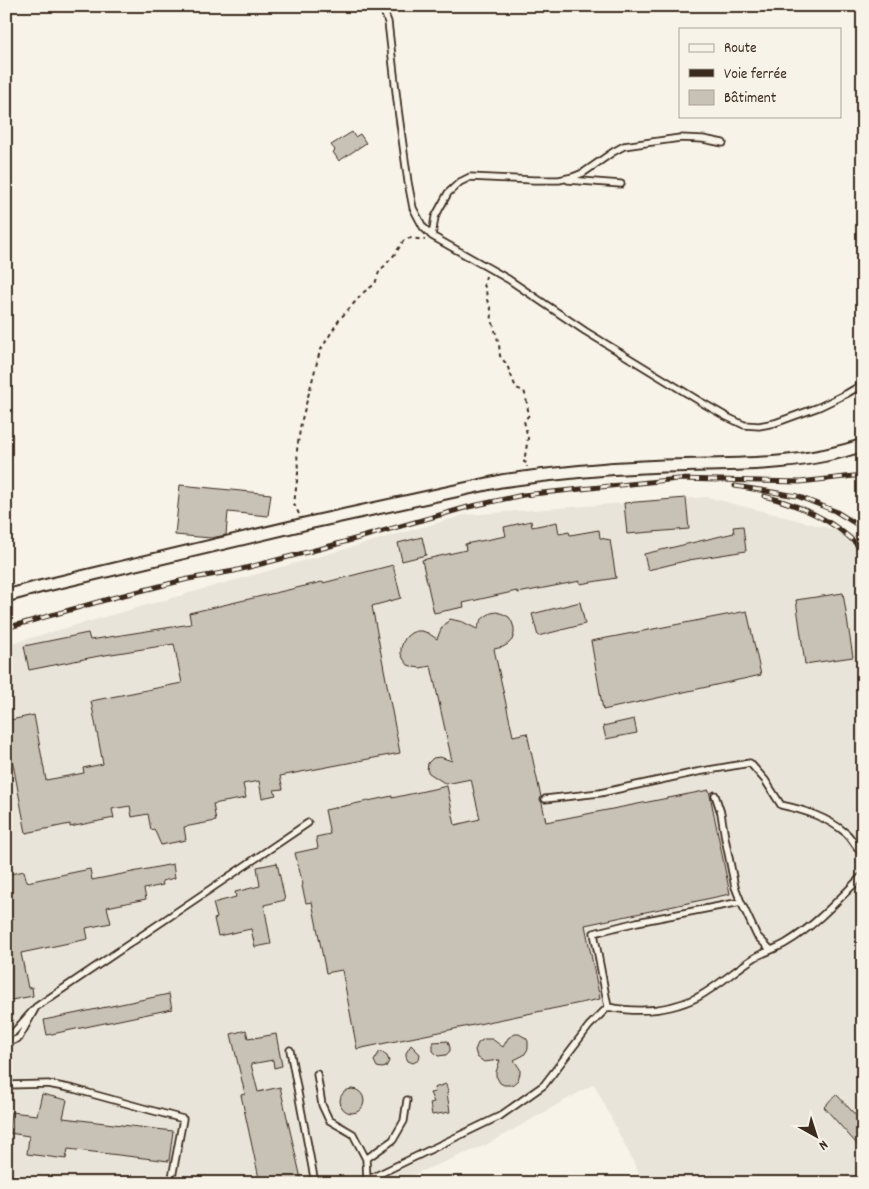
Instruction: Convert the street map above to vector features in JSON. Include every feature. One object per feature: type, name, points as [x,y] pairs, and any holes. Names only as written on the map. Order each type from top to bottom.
[{"type":"street","points":[[6,596],[304,524],[501,481],[606,469],[800,460],[863,445]]},
{"type":"lane","points":[[382,6],[388,22],[398,109],[413,208],[423,227],[432,236],[508,279],[584,331],[744,425],[758,426],[775,423],[819,407],[863,384]]},
{"type":"lane","points":[[559,180],[583,173],[612,152],[624,146],[680,138],[703,139],[723,143]]},
{"type":"lane","points":[[432,236],[435,216],[448,193],[460,182],[470,177],[621,184]]},
{"type":"lane","points":[[545,800],[600,793],[697,772],[750,763],[765,780],[780,805],[822,817],[847,833],[863,854]]},
{"type":"lane","points":[[715,795],[721,813],[724,838],[735,887],[757,936],[771,950]]},
{"type":"lane","points":[[6,1036],[13,1033],[36,1006],[308,823]]},
{"type":"lane","points":[[608,1007],[651,1010],[675,1006],[697,997],[755,957],[785,944],[811,926],[863,875]]},
{"type":"lane","points":[[608,1007],[594,934],[636,922],[741,902]]},
{"type":"lane","points":[[6,1044],[19,1038],[36,1006]]},
{"type":"lane","points":[[317,1074],[322,1105],[329,1120],[354,1134],[366,1160],[366,1181],[500,1116],[544,1085],[589,1026],[608,1007]]},
{"type":"lane","points":[[290,1050],[315,1183]]},
{"type":"lane","points":[[6,1085],[48,1084],[74,1089],[183,1119],[171,1183]]},
{"type":"lane","points":[[366,1160],[393,1140],[404,1122],[407,1100]]},
{"type":"path","points":[[304,524],[294,504],[298,473],[296,450],[301,423],[320,351],[339,320],[364,292],[375,284],[379,272],[395,254],[404,240],[410,238],[442,243]]},
{"type":"path","points":[[488,268],[484,285],[499,344],[500,356],[507,365],[516,388],[524,391],[527,398],[529,415],[524,421],[528,438],[524,462],[527,463],[528,477]]},
{"type":"shaded area","points":[[707,497],[863,537],[863,1183],[644,1183],[594,1084],[486,1145],[393,1183],[6,1183],[6,645],[465,515]]},
{"type":"building","points":[[352,132],[355,137],[360,134],[366,143],[339,161],[331,145]]},
{"type":"building","points":[[180,485],[271,494],[268,516],[228,512],[226,535],[211,538],[175,535]]},
{"type":"building","points":[[686,498],[689,529],[627,534],[624,503]]},
{"type":"building","points":[[531,521],[532,527],[557,522],[559,534],[569,532],[570,535],[599,530],[600,538],[610,540],[616,578],[580,584],[580,581],[518,593],[517,591],[463,603],[464,607],[434,613],[422,560],[466,550],[465,544],[506,536],[504,527]]},
{"type":"building","points":[[743,526],[746,551],[689,560],[648,570],[644,554],[734,533],[733,527]]},
{"type":"building","points":[[422,537],[426,555],[402,561],[398,543]]},
{"type":"building","points":[[393,565],[401,598],[372,606],[400,753],[280,776],[283,789],[274,790],[276,795],[262,798],[259,781],[243,784],[246,798],[213,804],[216,821],[184,827],[186,840],[161,845],[154,829],[151,830],[148,814],[132,817],[130,806],[112,809],[114,818],[26,833],[6,721],[34,715],[46,780],[84,773],[83,768],[103,764],[91,701],[182,683],[174,644],[29,670],[24,646],[88,633],[90,640],[191,624],[189,613]]},
{"type":"building","points":[[843,593],[853,657],[805,664],[796,600]]},
{"type":"building","points":[[580,602],[585,624],[538,636],[532,614]]},
{"type":"building","points":[[747,611],[761,675],[603,710],[591,641]]},
{"type":"building","points":[[497,612],[509,617],[514,628],[512,640],[503,647],[494,649],[513,736],[527,733],[546,822],[709,790],[730,894],[585,925],[600,999],[357,1049],[342,970],[326,973],[312,902],[306,903],[295,853],[318,848],[316,837],[330,834],[325,810],[392,796],[392,798],[447,786],[455,825],[480,819],[471,779],[446,784],[427,770],[428,763],[433,758],[440,757],[452,761],[431,666],[420,668],[408,665],[401,654],[401,648],[406,637],[416,631],[428,633],[437,639],[441,629],[450,619],[463,622],[477,629],[481,620],[491,613]]},
{"type":"building","points":[[634,719],[637,733],[606,739],[603,726]]},
{"type":"building","points":[[277,863],[285,900],[264,905],[271,944],[255,947],[251,929],[218,936],[214,919],[217,918],[213,903],[236,897],[235,892],[260,886],[257,867]]},
{"type":"building","points":[[173,864],[175,878],[162,881],[163,885],[144,889],[146,899],[107,907],[111,923],[86,928],[88,939],[21,953],[28,988],[32,987],[33,996],[6,1001],[6,875],[24,871],[27,882],[90,869],[92,880]]},
{"type":"building","points":[[169,994],[172,1009],[47,1035],[44,1020]]},
{"type":"building","points":[[246,1030],[248,1038],[276,1034],[282,1066],[274,1068],[273,1060],[251,1064],[258,1092],[280,1087],[302,1183],[260,1183],[241,1095],[245,1094],[231,1034]]},
{"type":"building","points":[[515,1034],[526,1038],[528,1049],[524,1055],[514,1060],[520,1069],[518,1080],[512,1085],[504,1085],[500,1083],[496,1076],[500,1060],[484,1062],[477,1057],[475,1050],[478,1043],[484,1039],[492,1039],[503,1047],[508,1038]]},
{"type":"building","points":[[448,1041],[450,1051],[446,1055],[438,1056],[433,1051],[433,1042]]},
{"type":"building","points":[[411,1045],[420,1054],[419,1060],[413,1063],[408,1061],[406,1057],[406,1053]]},
{"type":"building","points":[[380,1051],[387,1056],[389,1061],[386,1067],[382,1068],[377,1067],[374,1061]]},
{"type":"building","points":[[446,1084],[450,1112],[432,1115],[430,1103],[434,1102],[430,1093],[435,1092],[434,1088]]},
{"type":"building","points":[[352,1089],[357,1090],[363,1096],[363,1106],[357,1112],[352,1113],[347,1112],[341,1106],[340,1101],[341,1096],[347,1090]]},
{"type":"building","points":[[42,1094],[67,1100],[63,1118],[173,1131],[169,1161],[68,1149],[66,1159],[27,1154],[29,1136],[9,1133],[11,1112],[37,1115]]},
{"type":"building","points":[[836,1094],[863,1123],[863,1151],[824,1107]]},
{"type":"railway","points":[[6,628],[112,598],[188,579],[234,571],[468,507],[523,495],[678,479],[800,482],[863,475]]},
{"type":"railway","points":[[735,486],[797,496],[835,511],[863,528]]},
{"type":"railway","points":[[764,496],[791,504],[818,516],[842,531],[863,551]]}]
